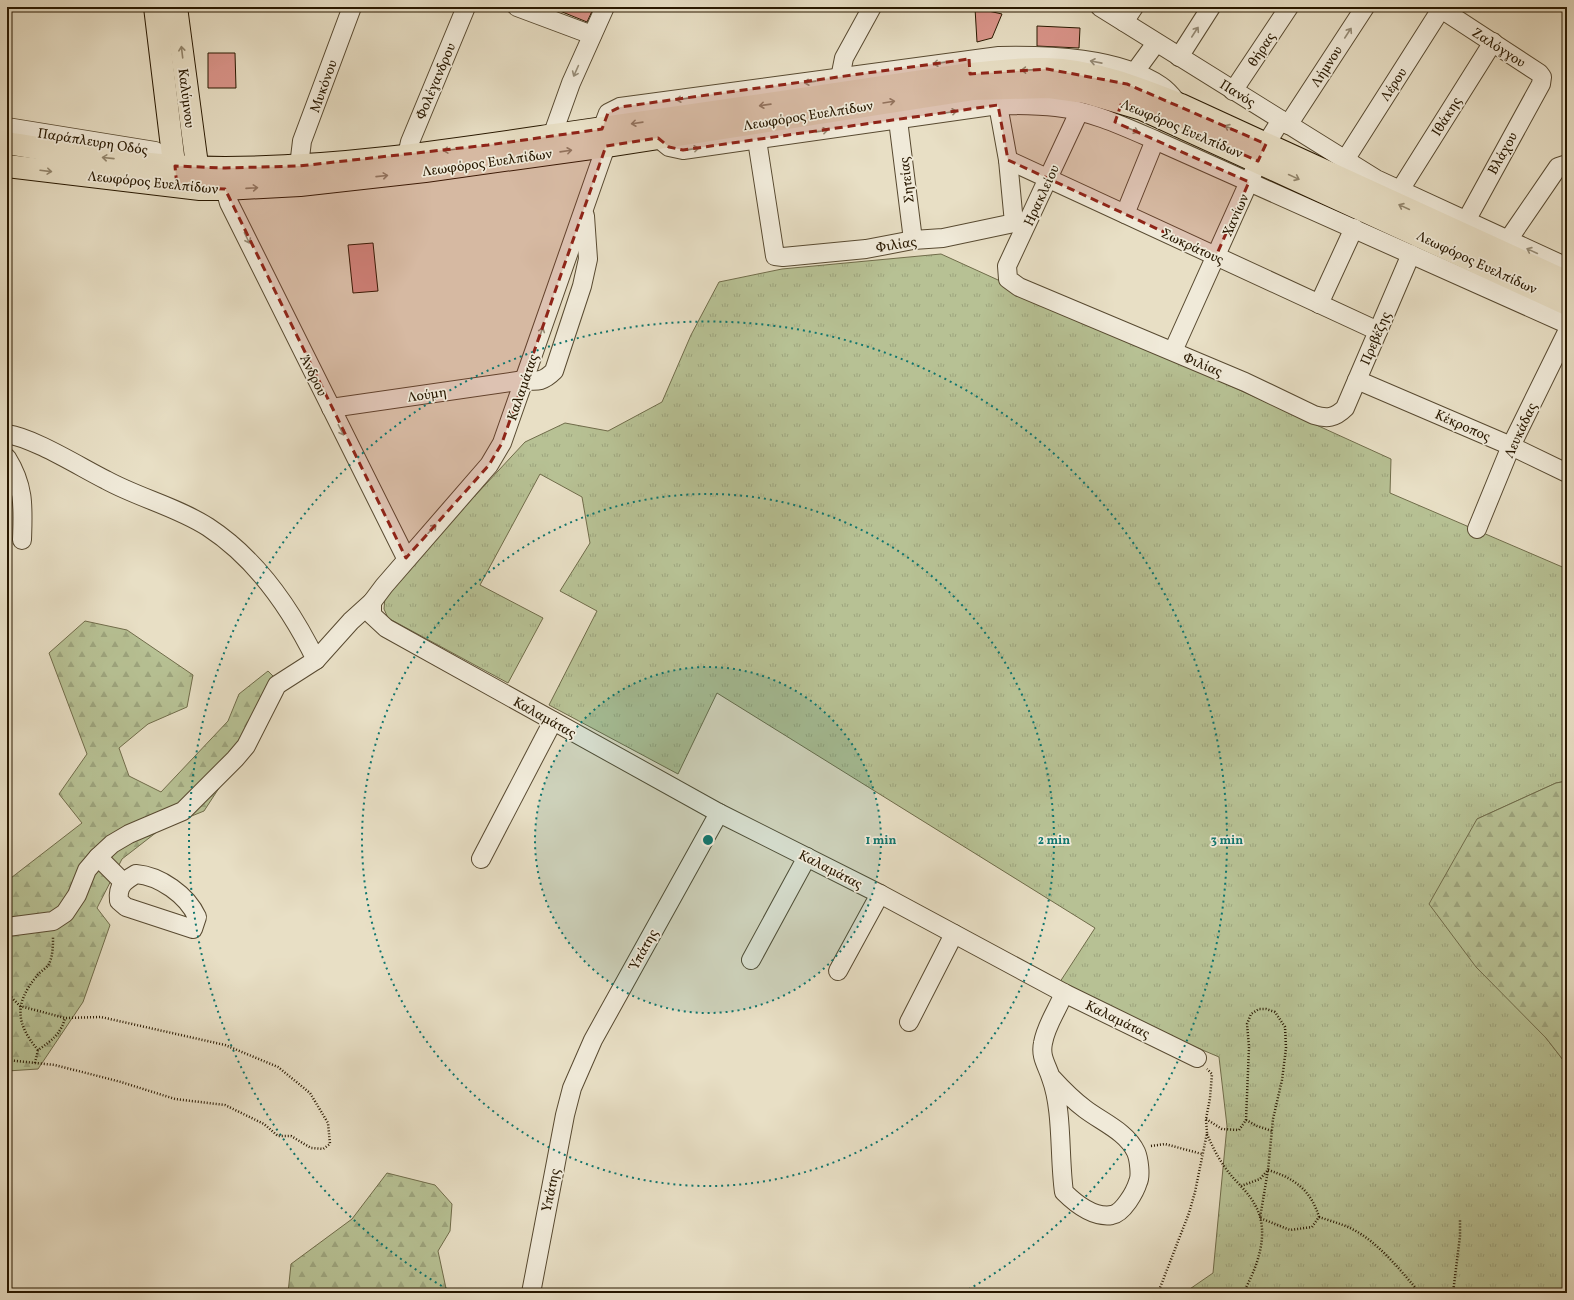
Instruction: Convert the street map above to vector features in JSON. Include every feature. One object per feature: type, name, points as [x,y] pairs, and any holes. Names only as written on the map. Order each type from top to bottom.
[{"type":"main road","name":"Καλύμνου","points":[[155,7],[177,187]]},
{"type":"main road","name":"Καλύμνου","points":[[176,7],[200,189]]},
{"type":"main road","name":"Λεωφόρος Ευελπίδων","points":[[7,166],[200,189],[300,185],[417,172],[970,67],[1013,70],[1047,69],[1089,75],[1127,84],[1181,105],[1262,152],[1326,192],[1567,304]]},
{"type":"main road","name":"Λεωφόρος Ευελπίδων","points":[[7,143],[85,156],[175,166],[299,166],[407,155],[552,136],[658,138],[974,89],[1049,86],[1085,92],[1122,102],[1262,152],[1371,185],[1462,226],[1567,282]]},
{"type":"street","name":"Μυκόνου","points":[[299,166],[302,141],[352,7]]},
{"type":"street","name":"Φολέγανδρου","points":[[407,155],[410,142],[466,7]]},
{"type":"street","points":[[517,7],[592,36]]},
{"type":"street","points":[[552,136],[571,83],[605,7]]},
{"type":"street","points":[[840,78],[844,58],[872,7]]},
{"type":"street","name":"Πανός","points":[[1100,7],[1345,160],[1371,185],[1400,190],[1462,226],[1508,240],[1567,267]]},
{"type":"street","points":[[1124,22],[1134,7]]},
{"type":"street","points":[[1179,57],[1211,7]]},
{"type":"street","name":"θήρας","points":[[1234,91],[1289,7]]},
{"type":"street","name":"Λήμνου","points":[[1282,121],[1364,7]]},
{"type":"street","name":"Ζαλόγγου","points":[[1440,8],[1540,73]]},
{"type":"street","name":"Λέρου","points":[[1345,160],[1440,8]]},
{"type":"street","name":"Ιθάκης","points":[[1400,190],[1493,42]]},
{"type":"street","points":[[1134,73],[1156,43]]},
{"type":"street","name":"Καλαμάτας","points":[[1181,105],[1163,87],[1134,73],[1099,63],[1044,55],[999,56],[970,67],[840,78],[620,107],[608,113],[604,137],[584,208],[505,437],[496,455],[406,558],[372,602],[372,615],[386,628],[719,814],[880,894],[1064,992],[1197,1058]]},
{"type":"street","name":"Βλάχου","points":[[1462,226],[1541,84],[1542,78],[1540,73]]},
{"type":"street","points":[[1115,122],[1122,102]]},
{"type":"street","points":[[658,138],[669,147],[683,150],[998,105],[1031,105],[1079,112],[1115,122],[1567,324]]},
{"type":"street","points":[[998,105],[1020,224]]},
{"type":"street","name":"Ηρακλείου","points":[[1008,279],[1007,266],[1020,224],[1048,179],[1079,112]]},
{"type":"street","name":"Σητείας","points":[[898,120],[913,240]]},
{"type":"street","name":"Χανίων","points":[[1173,351],[1249,182],[1262,152],[1270,128],[1282,121]]},
{"type":"street","name":"Παράπλευρη Οδός","points":[[7,127],[156,151],[175,166]]},
{"type":"street","name":"Φιλίας","points":[[757,140],[775,256],[866,249],[913,240],[943,238],[1020,224]]},
{"type":"street","points":[[1125,214],[1155,140]]},
{"type":"street","name":"Σωκράτους","points":[[1008,160],[1378,331]]},
{"type":"street","points":[[1508,240],[1558,167],[1567,164]]},
{"type":"street","name":"Άνδρου","points":[[225,189],[229,203],[406,558]]},
{"type":"street","points":[[1326,192],[1347,225]]},
{"type":"street","name":"Λούμη","points":[[331,408],[524,380],[539,382],[546,379],[554,371],[564,344],[582,286],[588,259],[584,208]]},
{"type":"street","points":[[1319,304],[1347,225]]},
{"type":"street","name":"Πρεβέζης","points":[[1332,417],[1345,408],[1411,254]]},
{"type":"street","points":[[1488,267],[1506,297]]},
{"type":"street","name":"Φιλίας","points":[[1008,279],[1019,287],[1245,382],[1314,415],[1332,417]]},
{"type":"street","name":"Λευκάδας","points":[[1478,529],[1511,446],[1567,332]]},
{"type":"street","name":"Κέκροπος","points":[[1357,380],[1511,446],[1567,473]]},
{"type":"street","points":[[7,434],[31,441],[116,485],[181,513],[208,527],[237,549],[260,572],[287,610],[316,660]]},
{"type":"street","points":[[7,458],[16,473],[23,498],[22,540]]},
{"type":"street","points":[[7,927],[53,921],[65,913],[77,895],[87,870],[112,844],[129,834],[183,811],[246,746],[277,685],[316,660],[351,621],[372,602]]},
{"type":"street","points":[[481,860],[553,721]]},
{"type":"street","name":"Ύπάτης","points":[[572,1088],[594,1040],[719,814]]},
{"type":"street","points":[[98,857],[123,882]]},
{"type":"street","points":[[751,960],[807,857]]},
{"type":"street","points":[[838,971],[880,894]]},
{"type":"street","points":[[909,1022],[954,934]]},
{"type":"street","points":[[1052,1078],[1085,1109],[1129,1141],[1137,1154],[1139,1181],[1119,1210],[1113,1215],[1103,1215],[1088,1211],[1074,1202],[1064,1192],[1058,1122],[1052,1078],[1042,1057],[1043,1043],[1064,992]]},
{"type":"street","name":"Υπάτης","points":[[531,1293],[565,1115],[572,1088]]},
{"type":"path","points":[[38,1050],[26,1037],[22,1026],[20,1006],[25,992],[37,975],[48,964],[52,952],[53,921]]},
{"type":"path","points":[[7,993],[20,1006],[65,1018],[101,1016],[225,1046],[278,1067],[310,1093],[328,1123],[330,1144],[323,1149],[311,1148],[291,1136],[278,1136],[264,1124],[224,1105],[175,1099],[121,1082],[55,1065],[7,1060]]},
{"type":"path","points":[[1206,1119],[1222,1129],[1239,1130],[1246,1120],[1250,1047],[1247,1024],[1251,1014],[1259,1009],[1266,1009],[1275,1012],[1285,1027],[1286,1048],[1282,1080],[1272,1131],[1268,1170],[1260,1218]]},
{"type":"path","points":[[35,1063],[38,1050],[54,1039],[63,1027],[65,1018]]},
{"type":"path","points":[[1158,1293],[1189,1213],[1207,1133],[1206,1119],[1212,1074],[1197,1058]]},
{"type":"path","points":[[1246,1120],[1257,1126],[1272,1131]]},
{"type":"path","points":[[1207,1133],[1216,1154],[1229,1174],[1241,1186],[1256,1206],[1263,1230],[1257,1260],[1243,1293]]},
{"type":"path","points":[[1133,1148],[1165,1144],[1202,1154]]},
{"type":"path","points":[[1241,1186],[1260,1179],[1268,1170]]},
{"type":"path","points":[[1260,1218],[1290,1230],[1312,1227],[1318,1217],[1315,1203],[1306,1192],[1286,1176],[1268,1170]]},
{"type":"path","points":[[1318,1217],[1348,1227],[1362,1236],[1382,1252],[1420,1293]]},
{"type":"path","points":[[1453,1293],[1460,1236],[1460,1219]]},
{"type":"highlighted area","points":[[969,59],[970,74],[1047,69],[1127,84],[1266,144],[1258,161],[1122,102],[1115,122],[1249,182],[1216,256],[1008,160],[998,105],[683,150],[669,147],[658,138],[606,146],[502,443],[489,465],[406,558],[225,189],[177,187],[175,166],[225,168],[299,166],[488,145],[602,129],[608,113],[620,107]]},
{"type":"green space","points":[[941,254],[1391,459],[1390,493],[1567,569],[1567,781],[1556,783],[1477,819],[1546,1038],[1567,1065],[1567,1293],[1184,1293],[1213,1273],[1227,1126],[1219,1057],[1056,988],[1095,928],[717,693],[678,774],[549,705],[597,611],[560,591],[590,543],[582,497],[540,474],[480,585],[543,618],[508,683],[388,618],[384,609],[385,597],[406,570],[525,442],[565,423],[608,431],[662,402],[691,335],[719,282],[782,269]]},
{"type":"green space","points":[[85,621],[127,630],[193,675],[187,707],[148,724],[119,748],[129,776],[161,792],[228,721],[239,694],[268,671],[277,680],[274,704],[204,811],[162,828],[122,859],[97,908],[110,925],[83,1002],[38,1069],[7,1071],[7,881],[82,823],[59,794],[87,754],[49,653]]},
{"type":"green space","points":[[1567,781],[1567,1065],[1546,1038],[1476,967],[1429,904],[1477,819],[1556,783]]},
{"type":"green space","points":[[387,1173],[435,1185],[452,1204],[450,1231],[438,1251],[447,1293],[288,1293],[291,1264],[352,1219]]},
{"type":"building","points":[[550,7],[594,7],[587,22]]},
{"type":"building","points":[[975,8],[1002,14],[992,38],[977,42]]},
{"type":"building","points":[[1037,26],[1080,28],[1079,48],[1037,46]]},
{"type":"building","points":[[208,53],[235,53],[236,88],[208,88]]},
{"type":"building","points":[[373,243],[378,291],[353,293],[348,245]]}]
